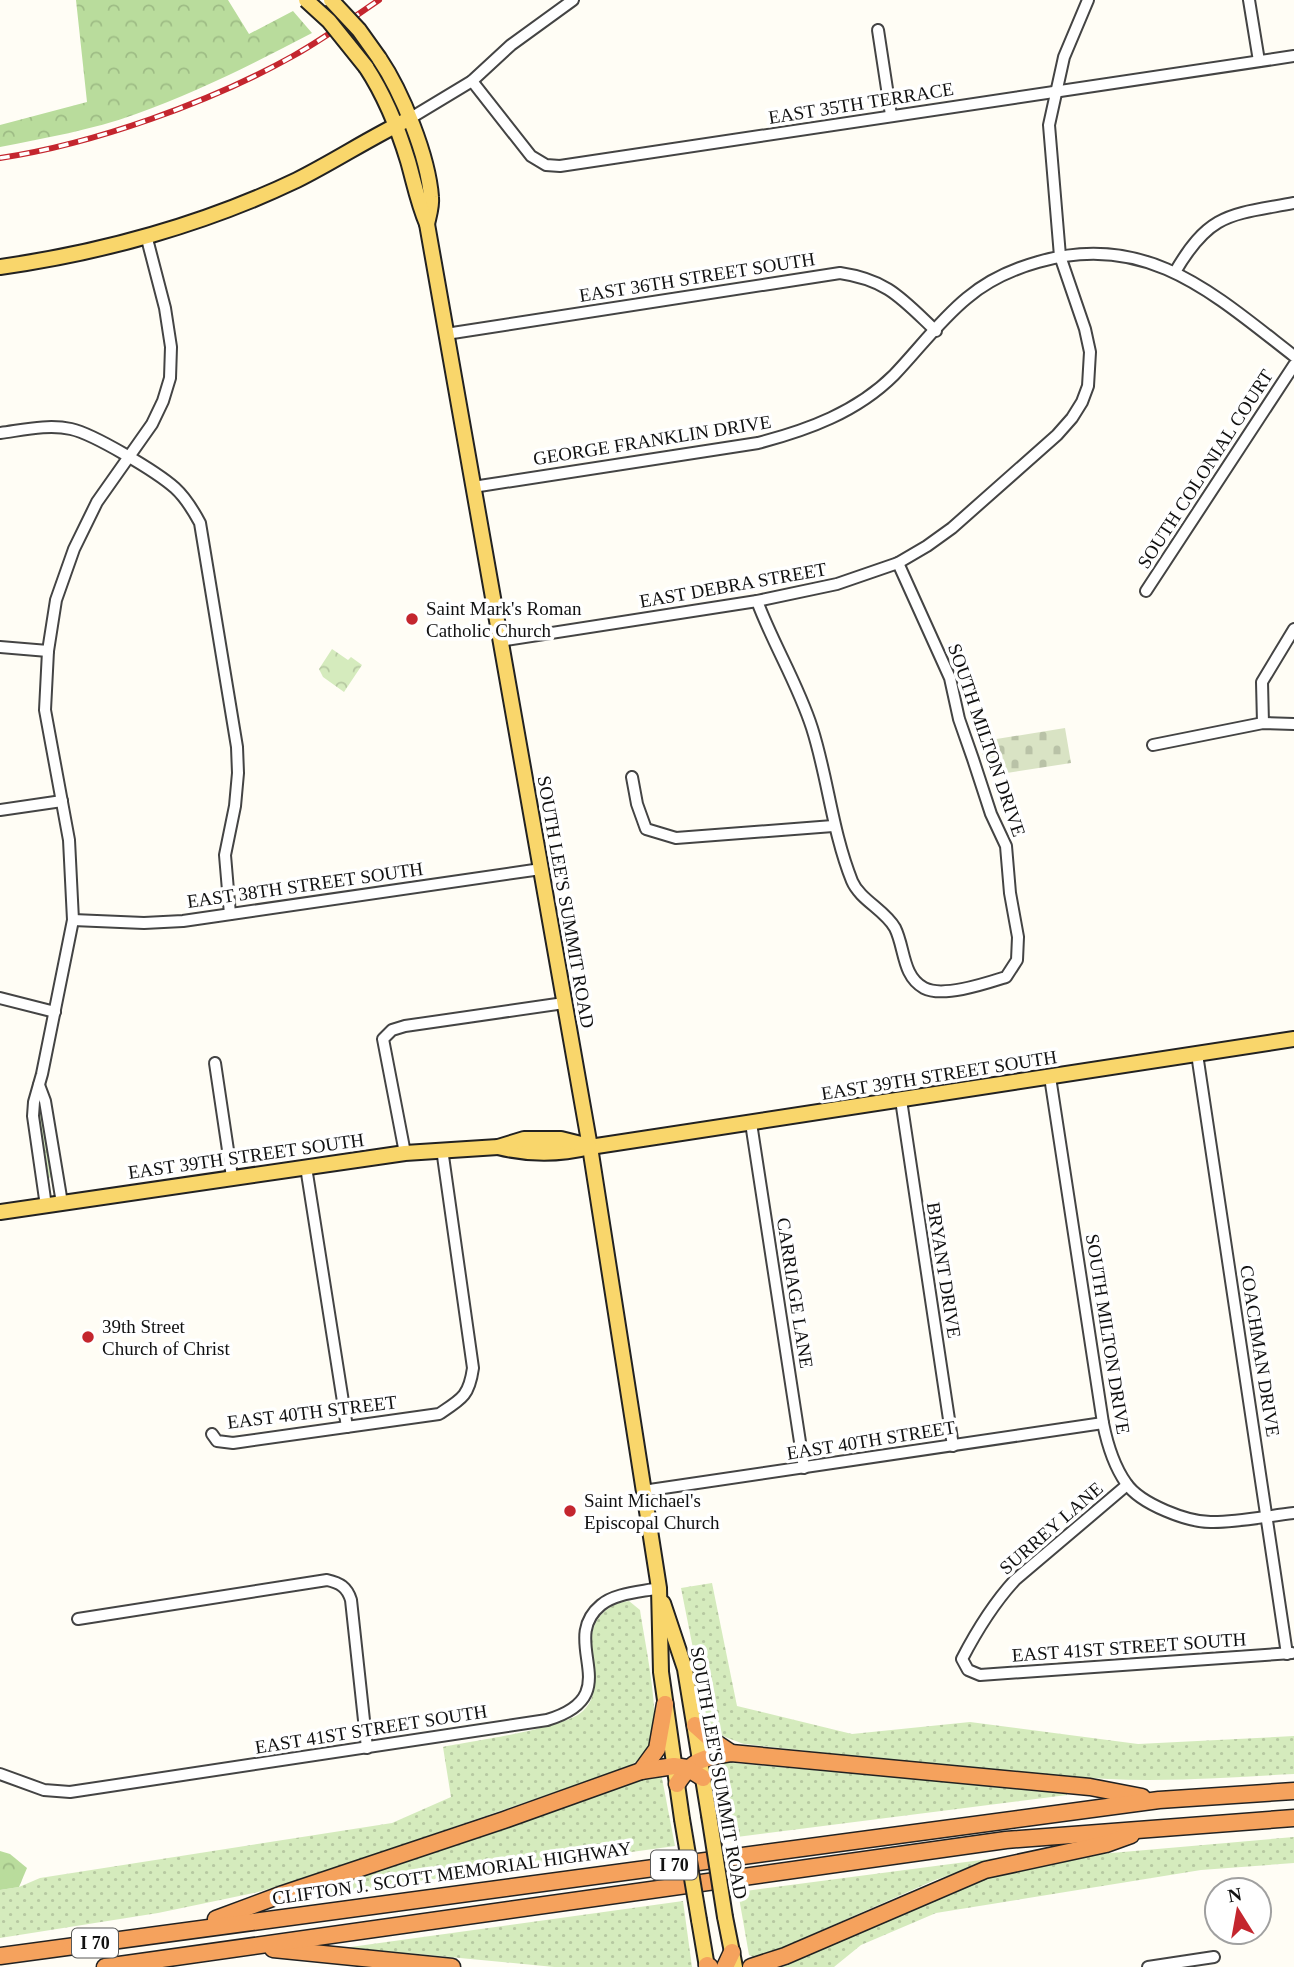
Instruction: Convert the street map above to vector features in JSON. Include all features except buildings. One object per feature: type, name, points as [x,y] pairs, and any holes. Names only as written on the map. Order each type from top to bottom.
[{"type":"highway","points":[[641,1771],[657,1749],[665,1704]]},
{"type":"highway","points":[[695,1725],[731,1754]]},
{"type":"highway","points":[[190,1929],[283,1894],[504,1821],[641,1771],[731,1754],[1090,1787],[1158,1800]]},
{"type":"highway","points":[[687,1764],[703,1778]]},
{"type":"highway","points":[[677,1784],[687,1764]]},
{"type":"highway","name":"I 70","points":[[1158,1800],[1294,1791]]},
{"type":"highway","name":"CLIFTON J. SCOTT MEMORIAL HIGHWAY","points":[[0,1956],[1158,1800]]},
{"type":"highway","name":"I 70","points":[[105,1967],[1006,1840],[1294,1818]]},
{"type":"highway","points":[[751,1967],[766,1965],[985,1870],[1106,1844],[1153,1827]]},
{"type":"highway","points":[[249,1947],[452,1967]]},
{"type":"main road","name":"SOUTH LEE'S SUMMIT ROAD","points":[[306,0],[337,30],[366,67],[387,104],[402,122]]},
{"type":"main road","name":"SOUTH LEE'S SUMMIT ROAD","points":[[331,0],[359,30],[393,81],[402,122],[431,196],[427,224],[590,1147],[659,1588],[661,1672],[665,1704],[687,1764]]},
{"type":"main road","points":[[0,267],[74,254],[146,235],[223,210],[296,180],[402,122]]},
{"type":"main road","name":"EAST 39TH STREET SOUTH","points":[[0,1212],[442,1149],[498,1147],[523,1153],[565,1153],[1294,1039]]},
{"type":"main road","name":"SOUTH LEE'S SUMMIT ROAD","points":[[659,1588],[685,1669],[695,1725],[687,1764]]},
{"type":"main road","name":"SOUTH LEE'S SUMMIT ROAD","points":[[703,1778],[731,1962]]},
{"type":"main road","points":[[677,1784],[708,1966]]},
{"type":"street","points":[[402,122],[471,81],[511,45],[573,0]]},
{"type":"street","name":"EAST DEBRA STREET","points":[[500,642],[757,601],[838,584],[898,563],[953,528],[1057,435],[1082,402],[1090,371],[1088,339],[1060,256],[1049,125],[1065,57],[1087,0]]},
{"type":"street","points":[[1249,0],[1259,61]]},
{"type":"street","points":[[878,30],[891,115]]},
{"type":"street","name":"EAST 35TH TERRACE","points":[[471,81],[531,156],[546,165],[560,166],[1294,55]]},
{"type":"street","points":[[1175,272],[1202,233],[1221,220],[1294,202]]},
{"type":"street","points":[[46,1206],[33,1116],[73,920],[69,840],[45,710],[48,651],[56,600],[74,549],[97,502],[141,443],[170,378],[172,363],[165,308],[146,235]]},
{"type":"street","name":"GEORGE FRANKLIN DRIVE","points":[[473,487],[758,443],[798,433],[836,416],[871,394],[891,377],[967,298],[988,283],[1020,267],[1060,256],[1115,254],[1146,260],[1175,272],[1236,310],[1294,356]]},
{"type":"street","name":"EAST 36TH STREET SOUTH","points":[[446,334],[840,273],[863,276],[885,285],[936,331]]},
{"type":"street","name":"SOUTH COLONIAL COURT","points":[[1146,591],[1294,365]]},
{"type":"street","points":[[0,433],[49,427],[70,429],[92,436],[173,487],[190,504],[200,523],[237,747],[235,806],[225,855],[230,914]]},
{"type":"street","name":"SOUTH MILTON DRIVE","points":[[833,826],[854,885],[894,926],[913,981],[926,990],[946,991],[982,985],[1006,977],[1017,960],[1018,937],[1010,893],[1006,846],[991,814],[959,719],[950,678],[898,563]]},
{"type":"street","points":[[632,777],[636,804],[646,829],[676,838],[833,826],[812,729],[800,694],[769,634],[757,601]]},
{"type":"street","points":[[1263,723],[1262,682],[1294,629]]},
{"type":"street","points":[[0,647],[48,651]]},
{"type":"street","points":[[1153,744],[1263,723],[1294,724]]},
{"type":"street","points":[[0,810],[62,801]]},
{"type":"street","name":"EAST 38TH STREET SOUTH","points":[[73,920],[144,923],[230,914],[541,869]]},
{"type":"street","points":[[0,998],[55,1012]]},
{"type":"street","points":[[405,1153],[383,1039],[392,1030],[564,1003]]},
{"type":"street","name":"COACHMAN DRIVE","points":[[1197,1054],[1291,1653]]},
{"type":"street","points":[[215,1063],[232,1177]]},
{"type":"street","name":"SOUTH MILTON DRIVE","points":[[1050,1077],[1103,1423],[1108,1444],[1127,1485],[1154,1506],[1191,1520],[1211,1522],[1294,1513]]},
{"type":"street","points":[[39,1084],[45,1101],[62,1203]]},
{"type":"street","name":"BRYANT DRIVE","points":[[901,1100],[953,1446]]},
{"type":"street","name":"CARRIAGE LANE","points":[[751,1123],[804,1468]]},
{"type":"street","name":"EAST 40TH STREET","points":[[212,1434],[217,1441],[233,1443],[439,1413],[457,1402],[471,1387],[473,1368],[442,1149]]},
{"type":"street","points":[[306,1167],[347,1427]]},
{"type":"street","name":"EAST 40TH STREET","points":[[643,1491],[1103,1423]]},
{"type":"street","name":"SURREY LANE","points":[[968,1670],[962,1659],[980,1624],[1002,1594],[1127,1485]]},
{"type":"street","points":[[78,1619],[327,1580],[339,1582],[348,1591],[351,1600],[367,1748]]},
{"type":"street","name":"EAST 41ST STREET SOUTH","points":[[0,1774],[44,1790],[70,1791],[547,1720],[566,1714],[582,1702],[589,1686],[585,1636],[601,1605],[614,1598],[659,1588]]},
{"type":"street","name":"EAST 41ST STREET SOUTH","points":[[968,1670],[980,1675],[1291,1653]]},
{"type":"street","points":[[1148,1967],[1214,1957]]},
{"type":"green space","points":[[76,0],[228,0],[249,34],[293,11],[312,33],[204,87],[136,114],[85,129],[0,147],[0,125],[87,102]]},
{"type":"green space","points":[[332,649],[348,660],[351,657],[362,665],[344,692],[323,677],[319,669]]},
{"type":"green space","points":[[1065,728],[1071,763],[991,776],[978,742]]},
{"type":"green space","points":[[37,1106],[41,1106],[53,1175],[50,1178],[46,1176]]},
{"type":"green space","points":[[712,1583],[737,1706],[852,1734],[970,1722],[1138,1744],[1294,1736],[1294,1774],[1178,1780],[1108,1779],[744,1744],[718,1732],[707,1719],[681,1588]]},
{"type":"green space","points":[[629,1601],[640,1610],[654,1701],[650,1747],[630,1766],[312,1876],[258,1892],[158,1913],[0,1938],[0,1890],[19,1887],[40,1878],[392,1823],[451,1797],[443,1747],[538,1729],[583,1711],[591,1699],[594,1687],[591,1648],[596,1623],[610,1607]]},
{"type":"green space","points":[[722,1762],[869,1773],[1067,1792],[1067,1795],[729,1838],[727,1828],[731,1827],[722,1795],[718,1764]]},
{"type":"green space","points":[[661,1773],[675,1846],[296,1898]]},
{"type":"green space","points":[[1294,1837],[1294,1863],[1201,1870],[936,1913],[861,1945],[834,1967],[782,1967],[930,1899],[1004,1873],[1100,1854]]},
{"type":"green space","points":[[0,1851],[10,1854],[27,1868],[19,1887],[0,1890]]},
{"type":"green space","points":[[1004,1857],[935,1880],[770,1953],[753,1957],[749,1955],[738,1892]]},
{"type":"green space","points":[[683,1901],[692,1967],[554,1967],[336,1949]]},
{"type":"railway","points":[[0,158],[74,143],[189,105],[293,56],[379,0]]},
{"type":"place","name":"Saint Mark's Roman Catholic Church","points":[[412,619]]},
{"type":"place","name":"39th Street Church of Christ","points":[[88,1337]]},
{"type":"place","name":"Saint Michael's Episcopal Church","points":[[570,1511]]}]
